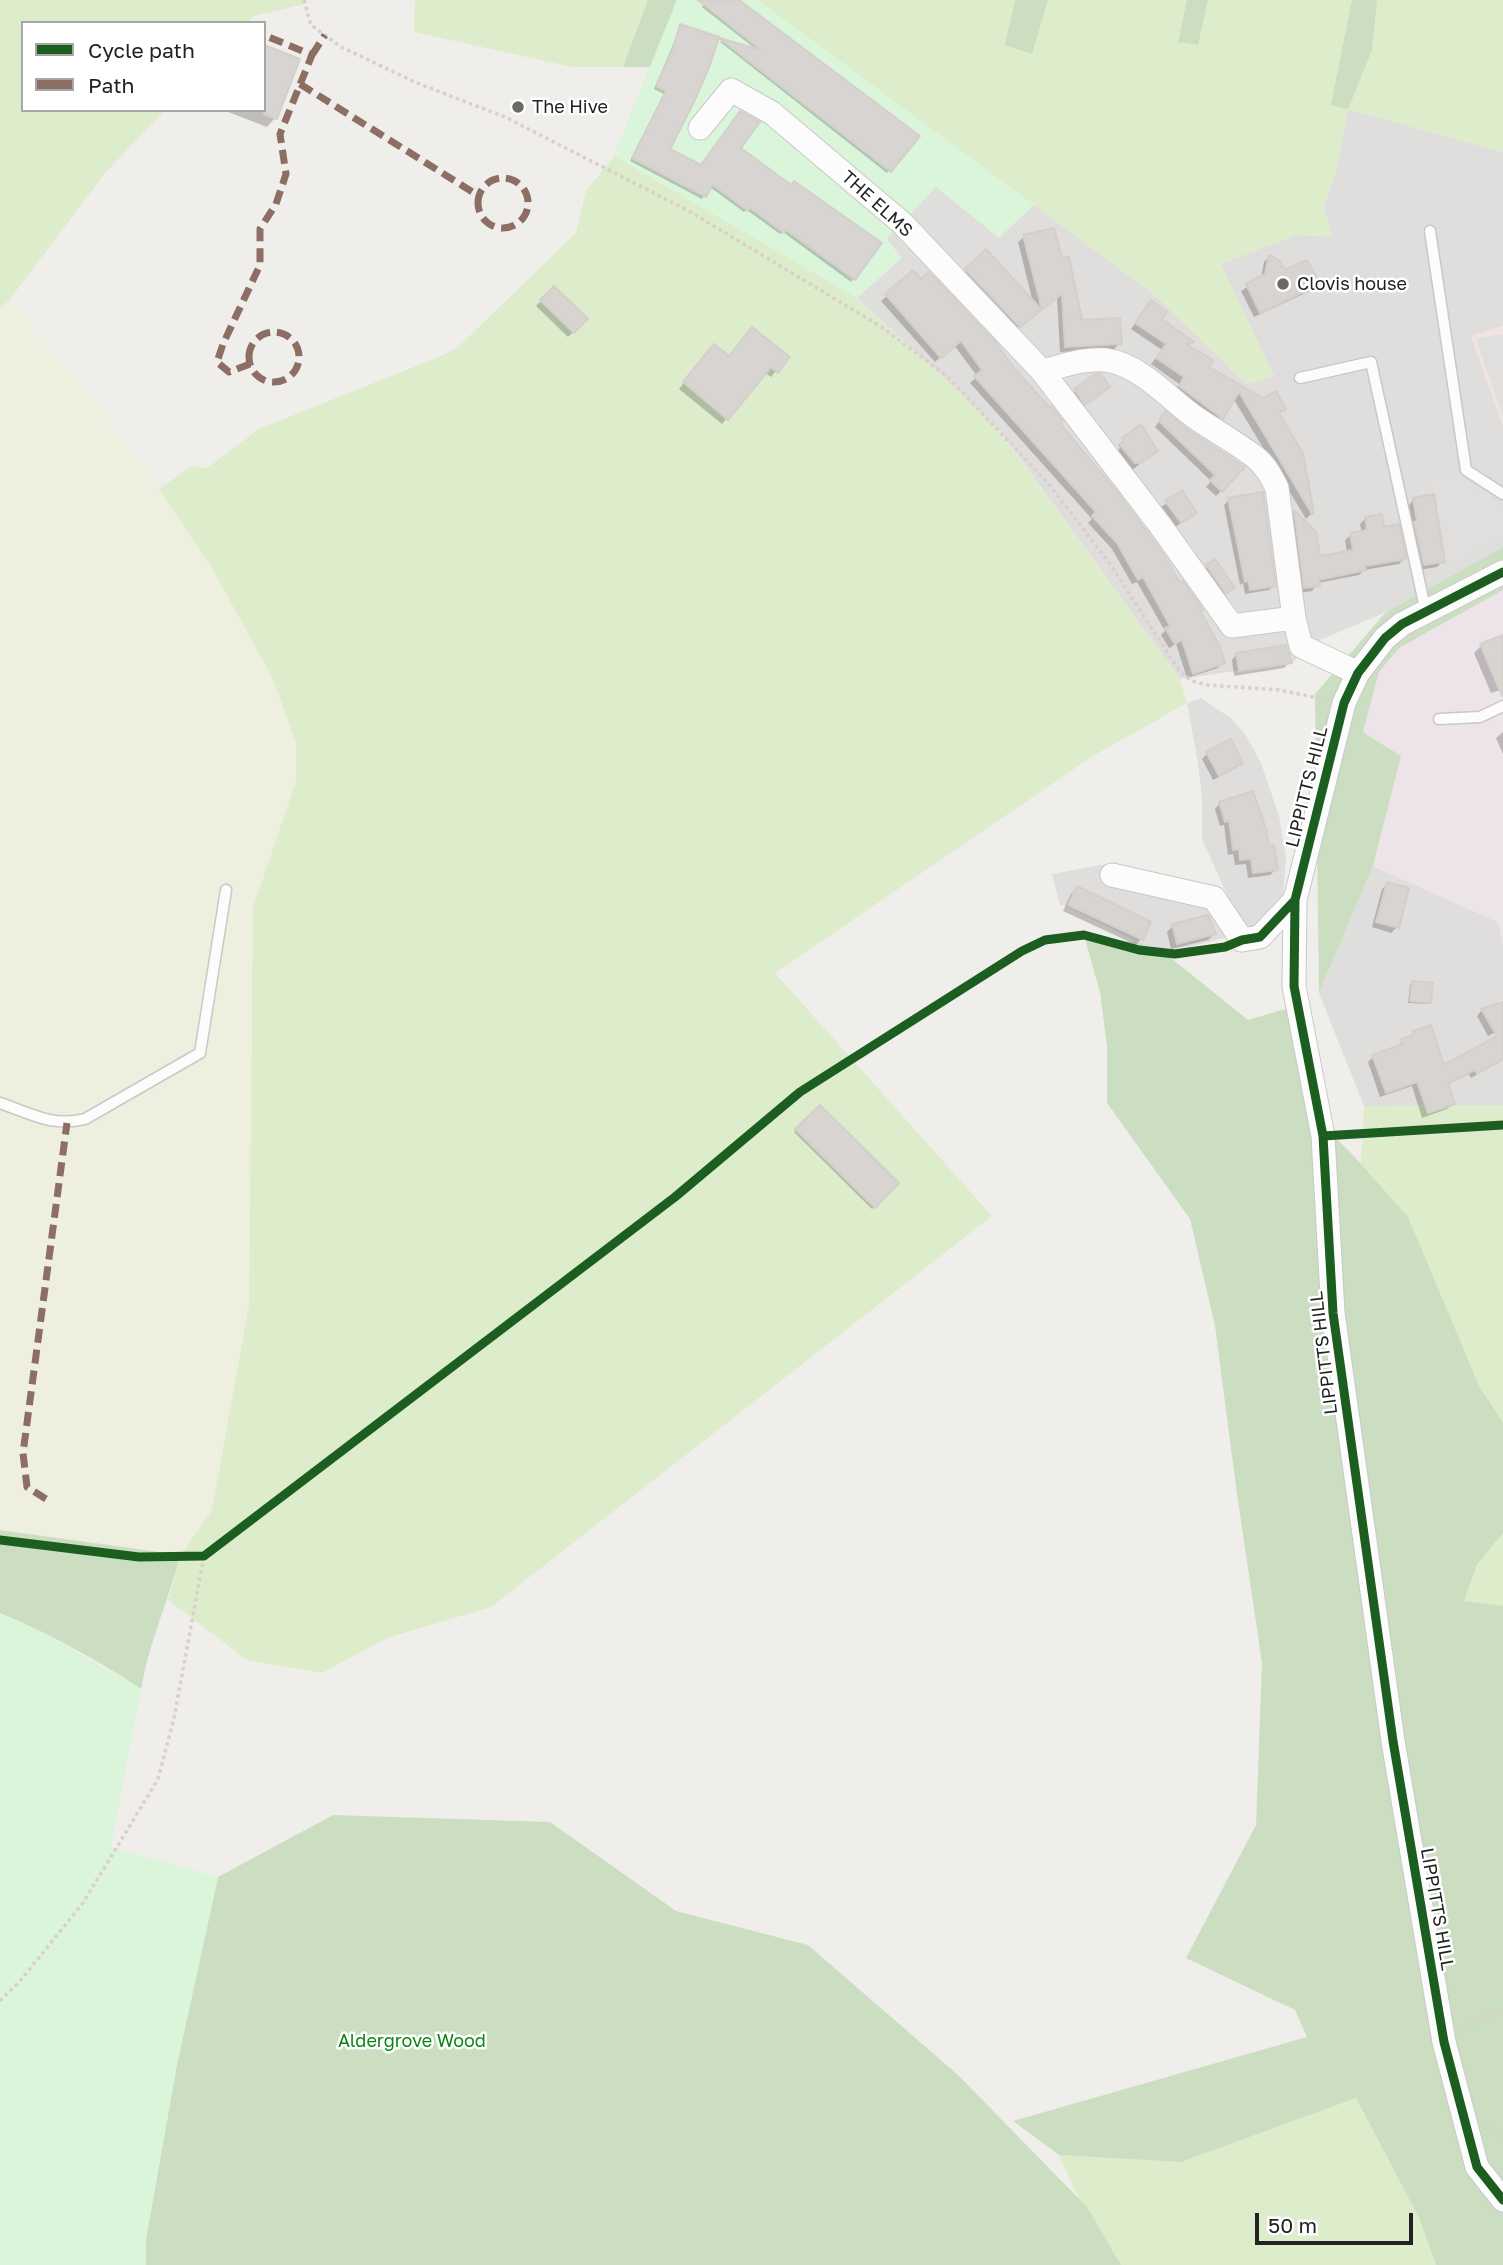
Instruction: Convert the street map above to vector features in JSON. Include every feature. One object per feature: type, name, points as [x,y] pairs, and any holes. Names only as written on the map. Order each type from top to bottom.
[{"type":"street","name":"THE ELMS","points":[[700,128],[731,90],[772,113],[902,223],[1042,372],[1160,524],[1232,626],[1294,618]]},
{"type":"street","points":[[1042,372],[1081,361],[1105,360],[1119,363],[1135,371],[1269,470],[1277,488],[1294,618],[1301,646],[1358,673]]},
{"type":"street","name":"LIPPITTS HILL","points":[[1503,572],[1402,624],[1385,638],[1358,673],[1343,703],[1295,900],[1294,986],[1323,1136],[1333,1313],[1392,1741],[1444,2042],[1477,2166],[1503,2200]]},
{"type":"street","points":[[1112,875],[1214,898],[1242,940],[1260,937],[1295,900]]},
{"type":"lane","points":[[1430,231],[1466,470],[1503,494]]},
{"type":"lane","points":[[1300,378],[1371,362],[1426,612]]},
{"type":"lane","points":[[1439,719],[1480,717],[1503,706]]},
{"type":"lane","points":[[0,1103],[56,1123],[85,1119],[200,1052],[226,890]]},
{"type":"path","points":[[304,0],[311,25],[341,47],[417,83],[505,117],[689,211],[880,327],[947,376],[1046,482],[1108,561],[1179,670],[1192,681],[1207,685],[1279,690],[1343,703]]},
{"type":"path","points":[[0,2001],[20,1981],[83,1903],[158,1779],[174,1718],[204,1556]]},
{"type":"path","points":[[1444,2042],[1475,2021],[1503,2010]]},
{"type":"shaded area","points":[[677,0],[758,0],[1155,295],[1246,384],[1274,376],[1220,264],[1296,235],[1332,236],[1323,207],[1336,171],[1348,109],[1503,152],[1503,326],[1471,336],[1503,426],[1503,547],[1386,612],[1313,643],[1292,663],[1180,679],[997,427],[857,298],[614,156]]},
{"type":"shaded area","points":[[1503,326],[1503,426],[1471,336]]},
{"type":"shaded area","points":[[1503,334],[1503,416],[1476,339]]},
{"type":"shaded area","points":[[1461,474],[1503,506],[1503,537],[1449,570],[1430,481]]},
{"type":"shaded area","points":[[1503,590],[1503,945],[1498,922],[1373,866],[1401,756],[1363,732],[1379,672],[1399,648]]},
{"type":"shaded area","points":[[1201,698],[1232,719],[1245,734],[1261,763],[1279,816],[1286,857],[1282,912],[1253,930],[1242,928],[1202,839],[1202,798],[1187,703]]},
{"type":"shaded area","points":[[1117,862],[1115,888],[1202,900],[1228,937],[1161,954],[1060,905],[1052,874]]},
{"type":"shaded area","points":[[1373,866],[1498,922],[1503,945],[1503,1105],[1364,1106],[1319,993]]},
{"type":"green space","points":[[0,0],[307,0],[304,4],[254,16],[250,21],[21,21],[21,112],[163,112],[105,173],[10,299],[0,308]]},
{"type":"green space","points":[[415,0],[677,0],[650,67],[572,67],[414,32]]},
{"type":"green space","points":[[648,0],[677,0],[650,67],[623,67]]},
{"type":"green space","points":[[677,0],[758,0],[1034,205],[999,238],[936,187],[887,239],[902,258],[857,298],[614,156]]},
{"type":"green space","points":[[758,0],[1503,0],[1503,152],[1348,109],[1336,171],[1323,206],[1333,237],[1296,235],[1221,264],[1274,376],[1246,384],[1155,295]]},
{"type":"green space","points":[[1015,0],[1048,0],[1032,54],[1005,45]]},
{"type":"green space","points":[[1187,0],[1208,0],[1198,45],[1178,42]]},
{"type":"green space","points":[[1352,0],[1377,0],[1372,50],[1348,109],[1331,105]]},
{"type":"green space","points":[[614,156],[857,298],[994,424],[1180,679],[1187,703],[1093,756],[775,973],[992,1216],[491,1607],[387,1638],[322,1673],[247,1660],[168,1600],[181,1555],[212,1510],[249,1305],[253,908],[296,781],[296,743],[273,679],[211,566],[159,489],[192,466],[207,468],[259,429],[458,347],[576,233],[586,191]]},
{"type":"green space","points":[[10,299],[130,446],[211,566],[273,679],[296,743],[296,781],[253,908],[249,1305],[212,1510],[181,1555],[0,1530],[0,308]]},
{"type":"green space","points":[[1503,547],[1503,590],[1399,648],[1379,672],[1363,732],[1401,756],[1373,866],[1319,993],[1315,694],[1386,612]]},
{"type":"green space","points":[[1084,935],[1141,943],[1156,953],[1166,954],[1248,1020],[1302,1004],[1316,1056],[1306,1109],[1352,1154],[1408,1217],[1479,1386],[1503,1423],[1503,1533],[1477,1564],[1464,1601],[1503,1606],[1503,2265],[1436,2265],[1419,2218],[1356,2098],[1181,2162],[1059,2155],[1013,2121],[1307,2037],[1295,2010],[1186,1958],[1256,1825],[1262,1663],[1215,1326],[1190,1219],[1107,1103],[1107,1047],[1100,992]]},
{"type":"green space","points":[[1503,1105],[1503,1621],[1377,1616],[1353,1306],[1364,1106]]},
{"type":"green space","points":[[0,1530],[181,1555],[154,1638],[141,1689],[72,1648],[0,1613]]},
{"type":"green space","points":[[0,1613],[40,1631],[141,1689],[111,1847],[218,1877],[177,2064],[146,2239],[146,2265],[0,2265]]},
{"type":"green space","name":"Aldergrove Wood","points":[[333,1815],[550,1822],[676,1911],[808,1945],[958,2075],[1087,2207],[1121,2265],[146,2265],[146,2239],[177,2064],[218,1877]]},
{"type":"green space","points":[[1356,2098],[1419,2218],[1436,2265],[1121,2265],[1087,2208],[1078,2198],[1059,2155],[1181,2162]]},
{"type":"building","points":[[698,0],[739,0],[920,136],[891,172],[719,38],[761,50]]},
{"type":"building","points":[[680,24],[719,37],[694,102],[670,149],[701,165],[740,111],[760,122],[741,148],[791,185],[794,181],[882,243],[855,280],[786,230],[784,233],[750,208],[748,211],[713,185],[706,197],[632,158],[666,91],[656,86],[673,49]]},
{"type":"building","points":[[266,46],[300,59],[277,119],[264,114]]},
{"type":"building","points":[[1054,228],[1062,258],[1069,257],[1082,320],[1120,318],[1122,344],[1065,347],[1062,294],[1042,310],[1023,235]]},
{"type":"building","points":[[986,249],[1042,310],[1020,327],[965,269]]},
{"type":"building","name":"Clovis house","points":[[1269,255],[1280,261],[1285,270],[1307,260],[1320,284],[1260,313],[1246,284],[1265,274]]},
{"type":"building","points":[[913,270],[921,279],[929,272],[997,344],[1014,368],[1063,421],[1061,425],[1118,493],[1164,555],[1177,578],[1181,583],[1183,581],[1203,610],[1200,611],[1220,646],[1225,663],[1193,674],[1182,640],[1175,644],[1165,628],[1170,626],[1143,577],[1138,580],[1117,543],[1092,516],[1096,512],[974,376],[982,370],[961,341],[941,358],[885,294]]},
{"type":"building","points":[[554,286],[588,319],[574,333],[540,300]]},
{"type":"building","points":[[1151,300],[1167,312],[1162,319],[1194,342],[1186,344],[1213,360],[1209,367],[1263,398],[1276,391],[1286,409],[1279,413],[1303,453],[1314,514],[1239,392],[1223,419],[1179,386],[1184,377],[1156,358],[1166,344],[1135,323]]},
{"type":"building","points":[[752,327],[790,357],[778,373],[771,367],[728,420],[683,382],[714,344],[729,356]]},
{"type":"building","points":[[1095,374],[1101,374],[1110,387],[1085,405],[1074,389]]},
{"type":"building","points":[[1165,411],[1188,430],[1245,467],[1222,492],[1210,480],[1215,475],[1159,421]]},
{"type":"building","points":[[1141,424],[1158,451],[1141,463],[1135,463],[1120,445],[1124,441],[1122,438]]},
{"type":"building","points":[[1182,490],[1197,513],[1181,523],[1165,501]]},
{"type":"building","points":[[1263,492],[1276,586],[1250,590],[1248,580],[1245,582],[1228,498]]},
{"type":"building","points":[[1434,494],[1445,562],[1424,565],[1414,522],[1417,521],[1413,498]]},
{"type":"building","points":[[1294,510],[1316,532],[1320,556],[1353,550],[1350,533],[1367,530],[1365,517],[1382,514],[1384,527],[1399,524],[1406,559],[1365,566],[1366,570],[1319,580],[1320,586],[1304,588]]},
{"type":"building","points":[[1215,559],[1235,588],[1226,594],[1206,565]]},
{"type":"building","points":[[1503,635],[1503,696],[1502,696],[1480,644]]},
{"type":"building","points":[[1286,645],[1292,663],[1239,671],[1236,653]]},
{"type":"building","points":[[1231,739],[1243,763],[1219,776],[1206,752]]},
{"type":"building","points":[[1253,791],[1269,845],[1274,845],[1278,870],[1253,873],[1251,859],[1240,860],[1239,849],[1233,850],[1229,820],[1225,822],[1219,802]]},
{"type":"building","points":[[1387,882],[1409,888],[1399,928],[1376,922]]},
{"type":"building","points":[[1077,886],[1151,922],[1143,940],[1068,905]]},
{"type":"building","points":[[1208,915],[1216,934],[1177,944],[1172,924]]},
{"type":"building","points":[[1412,981],[1433,983],[1431,1003],[1410,1001]]},
{"type":"building","points":[[1503,1002],[1503,1059],[1477,1074],[1475,1070],[1448,1083],[1455,1104],[1428,1113],[1417,1082],[1386,1093],[1372,1055],[1403,1044],[1401,1039],[1414,1035],[1413,1031],[1431,1025],[1444,1065],[1497,1036],[1481,1009]]},
{"type":"building","points":[[820,1105],[899,1183],[875,1208],[795,1129]]},
{"type":"marked path","points":[[312,55],[325,35]]},
{"type":"marked path","points":[[250,364],[229,372],[217,362],[260,265],[260,229],[276,204],[286,174],[280,134],[312,55],[266,36]]},
{"type":"marked path","points":[[300,84],[479,196]]},
{"type":"marked path","points":[[503,178],[521,185],[528,203],[521,221],[503,228],[485,221],[478,203],[485,185],[503,178]]},
{"type":"marked path","points":[[274,332],[292,339],[299,357],[292,375],[274,382],[256,375],[249,357],[256,339],[274,332]]},
{"type":"marked path","points":[[46,1499],[27,1487],[23,1453],[67,1123]]},
{"type":"cycle path","points":[[1503,572],[1402,624],[1385,638],[1358,673],[1344,703],[1295,900],[1294,986],[1323,1136],[1333,1313],[1393,1741],[1444,2042],[1477,2167],[1503,2200]]},
{"type":"cycle path","points":[[0,1540],[139,1557],[204,1556],[675,1197],[800,1092],[1022,951],[1045,940],[1084,935],[1139,950],[1175,954],[1225,947],[1260,937],[1295,900]]},
{"type":"cycle path","points":[[1323,1136],[1503,1125]]},
{"type":"place","name":"The Hive","points":[[518,107]]},
{"type":"place","name":"Clovis house","points":[[1283,284]]}]
